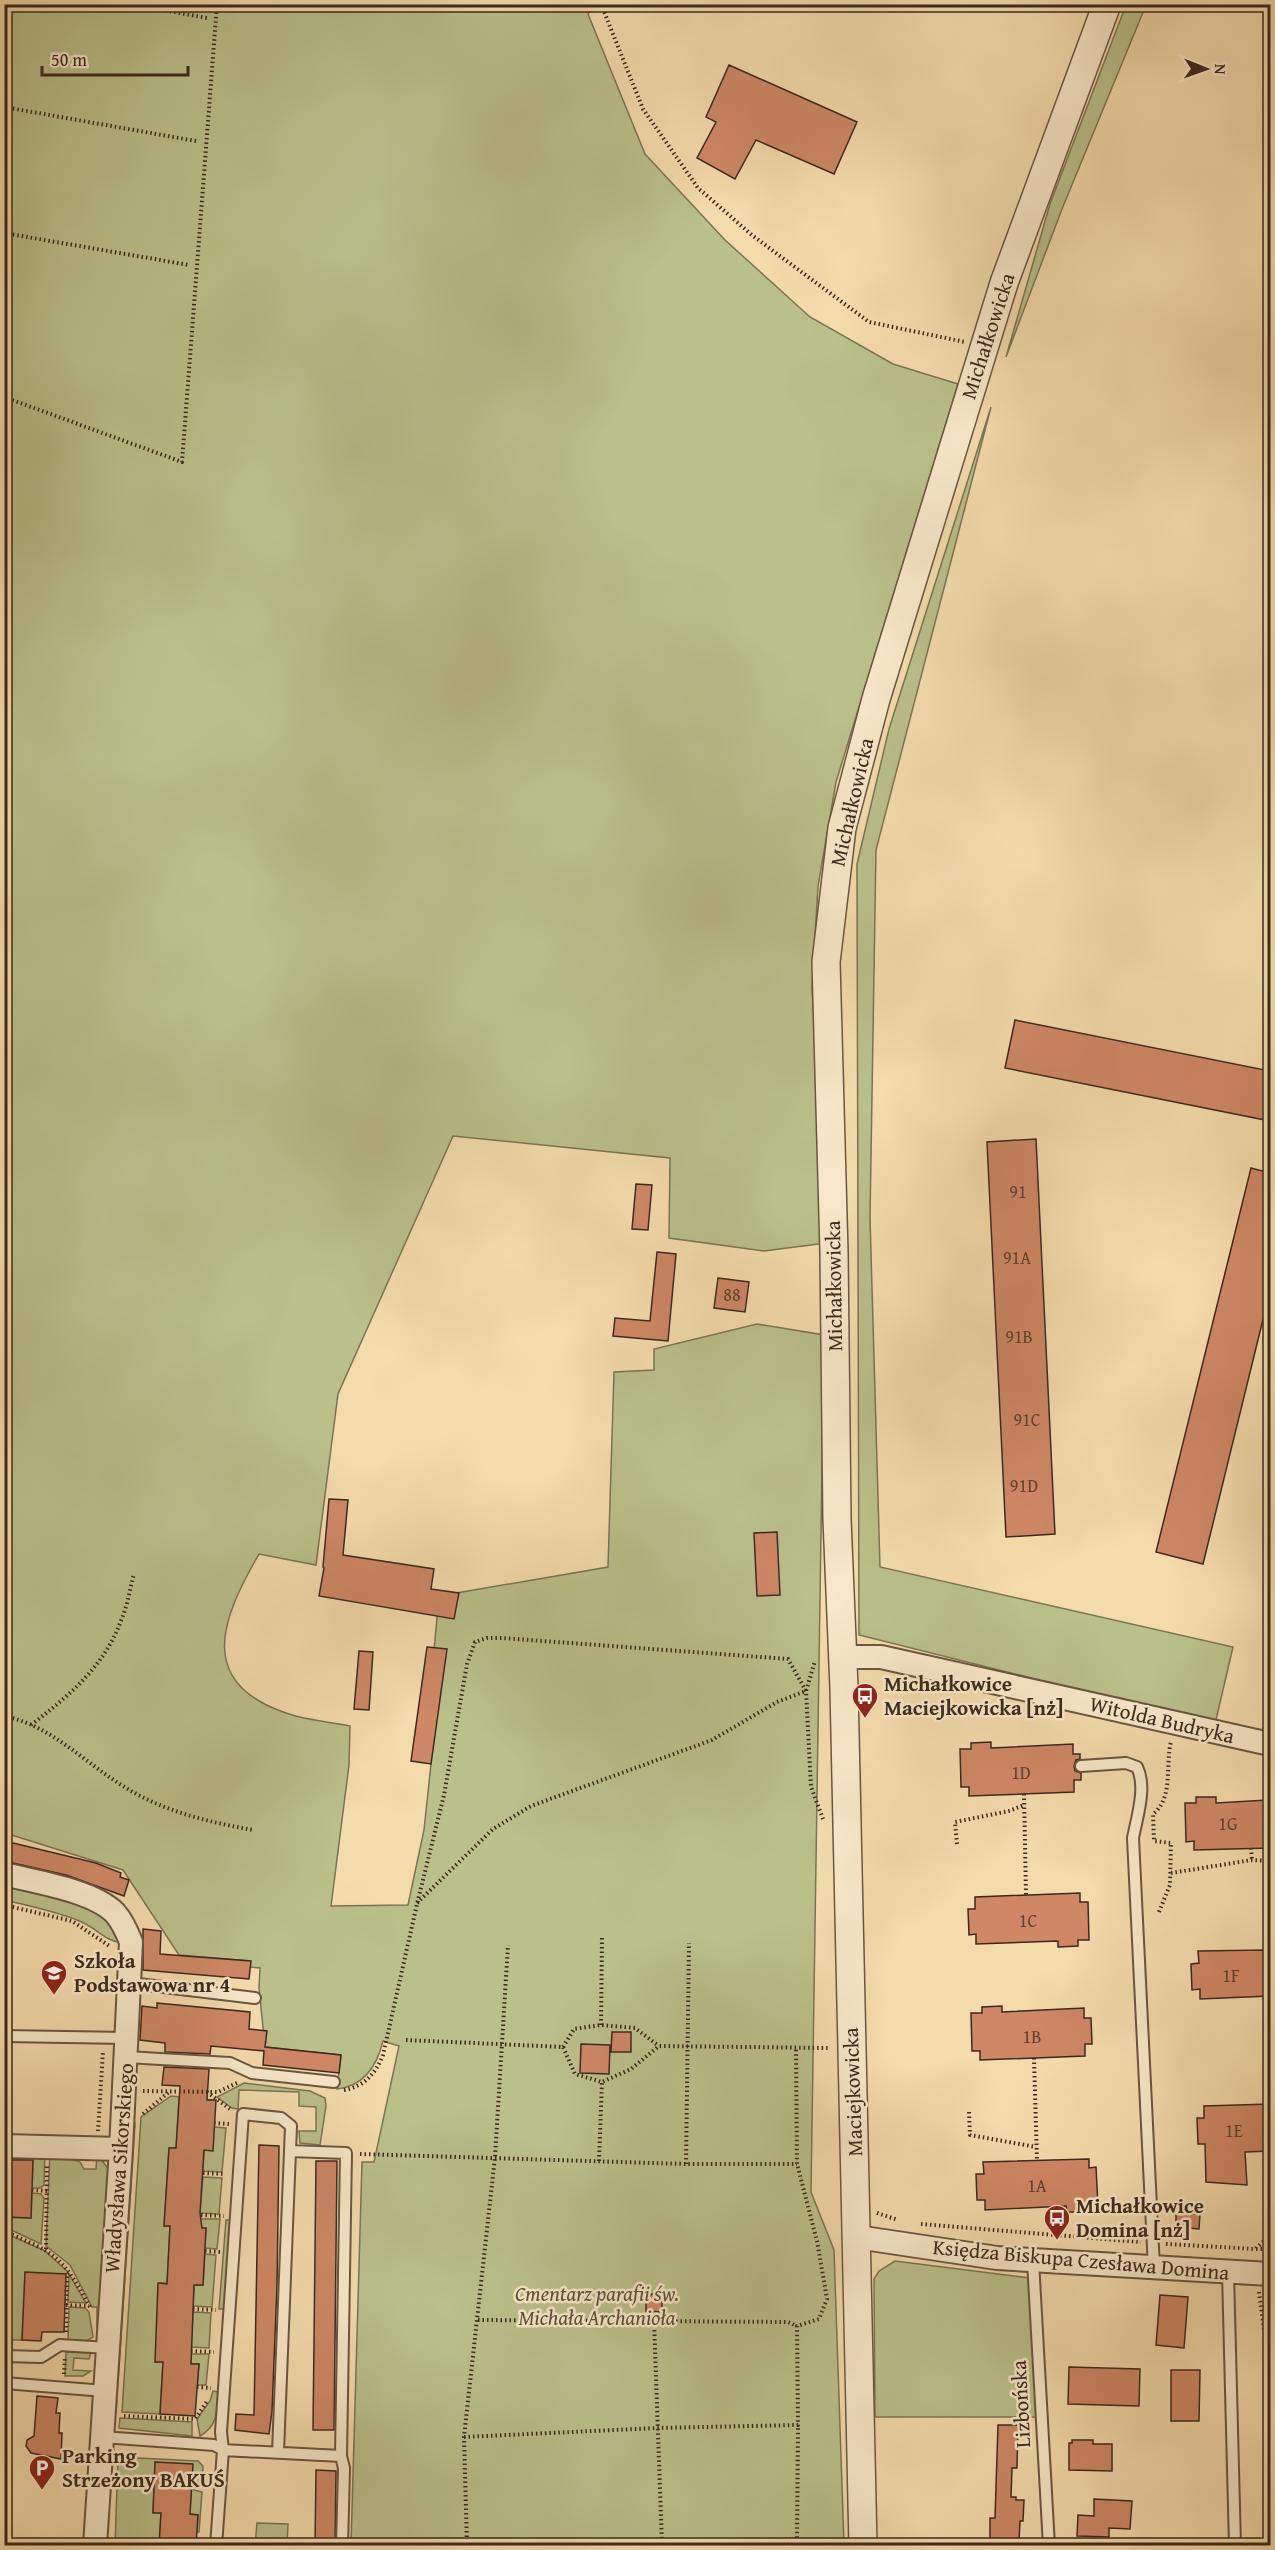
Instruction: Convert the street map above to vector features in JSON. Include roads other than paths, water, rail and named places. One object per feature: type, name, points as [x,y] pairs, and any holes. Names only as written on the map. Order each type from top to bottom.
[{"type":"street","name":"Michałkowicka","points":[[842,1648],[826,962],[842,828],[876,699],[1004,283],[1107,4]]},
{"type":"street","name":"Witolda Budryka","points":[[842,1648],[1269,1738]]},
{"type":"street","name":"Maciejkowicka","points":[[842,1648],[863,2546]]},
{"type":"street","name":"Władysława Sikorskiego","points":[[4,1874],[86,1896],[101,1903],[114,1913],[131,1941],[125,2090],[95,2546]]},
{"type":"street","points":[[4,2146],[121,2149]]},
{"type":"street","name":"Księdza Biskupa Czesława Domina","points":[[857,2237],[951,2252],[1033,2261],[1263,2274]]},
{"type":"lane","points":[[1081,1766],[1126,1763],[1137,1767],[1141,1774],[1141,1789],[1133,1838],[1154,2269]]},
{"type":"lane","points":[[130,1983],[255,1998]]},
{"type":"lane","points":[[4,2036],[127,2048],[230,2063],[252,2073],[337,2086]]},
{"type":"lane","points":[[216,2546],[223,2450],[221,2432],[243,2114],[281,2118],[291,2126],[278,2452]]},
{"type":"lane","points":[[290,2151],[346,2154],[341,2456],[344,2468],[342,2546]]},
{"type":"lane","name":"Lizbońska","points":[[1033,2261],[1049,2546]]},
{"type":"lane","points":[[1228,2273],[1235,2546]]},
{"type":"lane","points":[[4,2356],[41,2358],[60,2345],[108,2348]]},
{"type":"lane","points":[[4,2383],[105,2391]]},
{"type":"lane","points":[[102,2437],[214,2445],[223,2450],[341,2456]]},
{"type":"place","name":"Michałkowice Maciejkowicka [nż]","points":[[865,1719]]},
{"type":"place","name":"Szkoła Podstawowa nr 4","points":[[54,1996]]},
{"type":"place","name":"Michałkowice Domina [nż]","points":[[1057,2241]]},
{"type":"place","name":"Parking Strzeżony BAKUŚ","points":[[42,2491]]},
{"type":"park label","name":"Cmentarz parafii św. Michała Archanioła","points":[[597,2306]]}]
